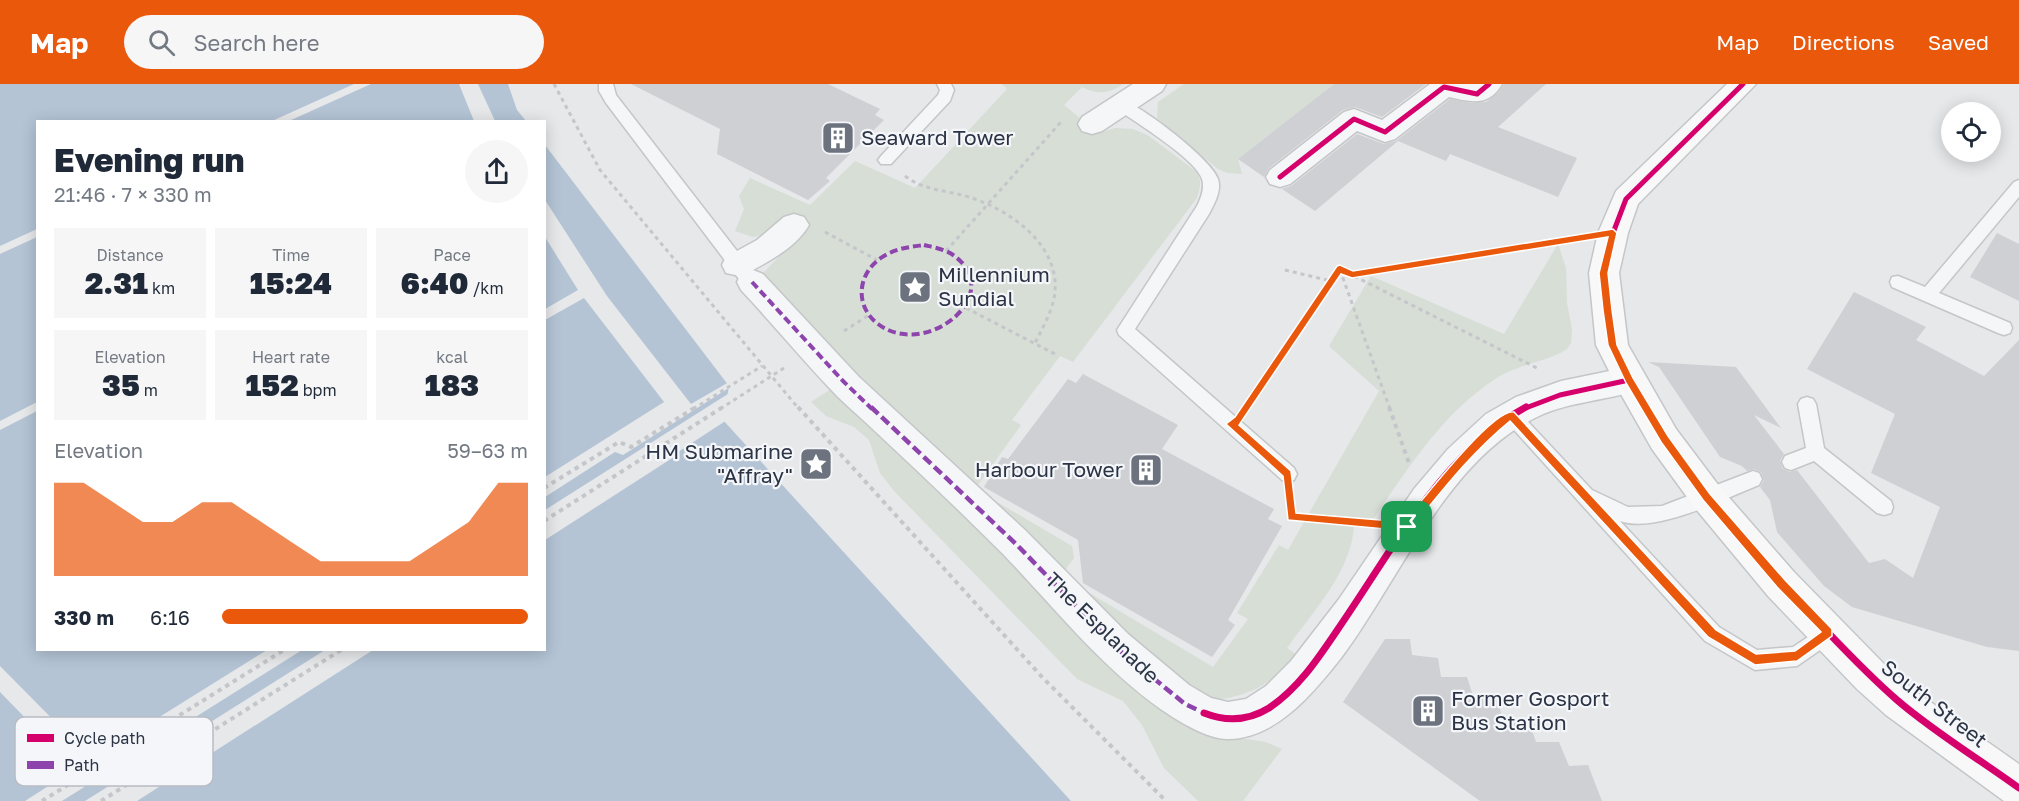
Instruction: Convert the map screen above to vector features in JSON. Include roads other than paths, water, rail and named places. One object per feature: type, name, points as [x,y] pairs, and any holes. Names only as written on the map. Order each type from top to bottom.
[{"type":"main road","name":"South Street","points":[[1743,84],[1626,199],[1613,233],[1604,273],[1612,345],[1629,380],[1664,439],[1707,497],[1781,584],[1870,676],[1899,702],[2019,788]]},
{"type":"street","points":[[1092,124],[1153,84]]},
{"type":"street","points":[[1280,177],[1354,120],[1385,132],[1444,87],[1477,94],[1489,84]]},
{"type":"street","points":[[744,274],[767,248],[794,225]]},
{"type":"street","name":"The Esplanade","points":[[744,274],[843,381],[1017,545],[1119,650],[1176,697],[1204,713],[1227,721],[1240,720],[1266,710],[1289,692],[1347,616],[1415,515],[1470,451],[1511,415],[1567,392],[1629,380]]},
{"type":"lane","points":[[606,84],[606,91],[611,99],[744,274]]},
{"type":"lane","points":[[886,160],[945,97],[947,90],[944,84]]},
{"type":"lane","points":[[1122,105],[1188,153],[1204,169],[1211,182],[1211,191],[1203,210],[1125,330],[1288,474]]},
{"type":"lane","points":[[1927,296],[2019,186]]},
{"type":"lane","points":[[1898,282],[2004,328]]},
{"type":"lane","points":[[1807,404],[1816,452],[1884,507]]},
{"type":"lane","points":[[1511,415],[1712,634],[1755,660],[1797,656],[1829,632]]},
{"type":"lane","points":[[1791,462],[1816,452]]},
{"type":"lane","points":[[1584,495],[1627,514],[1662,514],[1753,479]]},
{"type":"water","points":[[0,84],[508,84],[517,110],[525,120],[36,120],[36,651],[546,651],[546,146],[729,386],[723,420],[1071,801],[0,801]]},
{"type":"place","name":"Seaward Tower","points":[[838,138]]},
{"type":"place","name":"Millennium Sundial","points":[[915,287]]},
{"type":"place","name":"HM Submarine \"Affray\"","points":[[816,464]]},
{"type":"place","name":"Harbour Tower","points":[[1146,470]]},
{"type":"place","name":"Former Gosport Bus Station","points":[[1428,711]]}]
